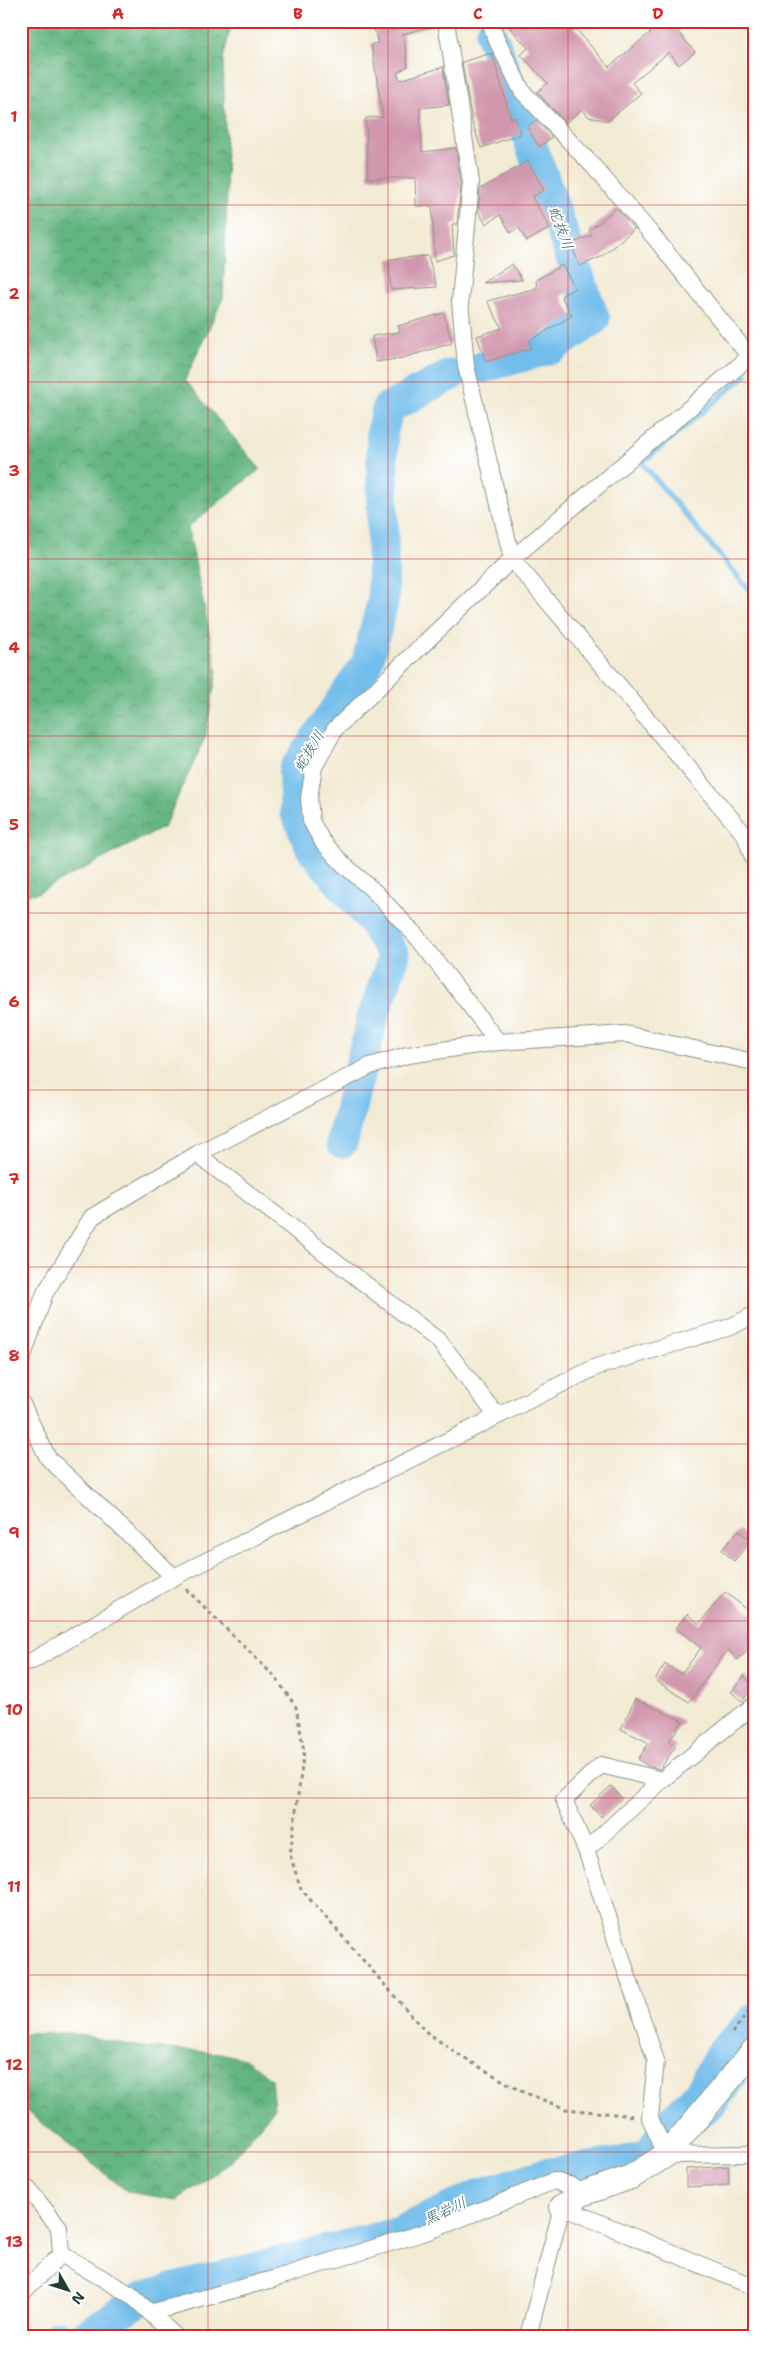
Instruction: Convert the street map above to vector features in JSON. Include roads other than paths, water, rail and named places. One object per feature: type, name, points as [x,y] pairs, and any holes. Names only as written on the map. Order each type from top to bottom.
[{"type":"street","points":[[446,21],[471,182],[460,301],[466,366],[512,559],[745,835],[754,860]]},
{"type":"street","points":[[490,21],[496,39],[522,92],[593,166],[752,358],[512,559],[334,729],[314,767],[309,798],[311,821],[322,841],[343,864],[375,892],[418,938],[498,1042]]},
{"type":"street","points":[[21,1361],[45,1293],[92,1217],[197,1154],[370,1066],[408,1055],[498,1042],[625,1034],[754,1062]]},
{"type":"street","points":[[197,1154],[439,1341],[497,1416]]},
{"type":"street","points":[[21,1663],[32,1661],[174,1577],[596,1367],[730,1327],[754,1315]]},
{"type":"street","points":[[21,1402],[48,1458],[174,1577]]},
{"type":"street","points":[[586,1850],[662,1780],[754,1705]]},
{"type":"street","points":[[662,1780],[601,1765],[564,1800],[586,1850],[656,2061],[650,2119],[666,2154]]},
{"type":"street","points":[[528,2336],[562,2207],[582,2194],[631,2176],[666,2154],[754,2050]]},
{"type":"street","points":[[666,2154],[754,2154]]},
{"type":"street","points":[[149,2312],[273,2280],[432,2230],[554,2181],[572,2186],[582,2194]]},
{"type":"street","points":[[21,2186],[28,2189],[59,2227],[61,2254],[21,2294]]},
{"type":"street","points":[[562,2207],[754,2287]]},
{"type":"street","points":[[61,2254],[131,2295],[175,2336]]},
{"type":"waterway","name":"蛇抜川","points":[[483,367],[552,348],[594,319],[491,34]]},
{"type":"waterway","name":"蛇抜川","points":[[342,1142],[372,1020],[394,956],[374,923],[312,849],[296,812],[294,771],[367,663],[383,601],[382,433],[388,408],[451,375]]},
{"type":"waterway","points":[[746,375],[642,463],[754,596]]},
{"type":"waterway","name":"黒岩川","points":[[84,2336],[145,2296],[397,2233],[481,2194],[545,2174],[620,2163],[650,2154],[673,2120],[700,2092],[719,2056],[754,2019]]},
{"type":"waterway","points":[[702,2127],[727,2104],[746,2076]]}]
